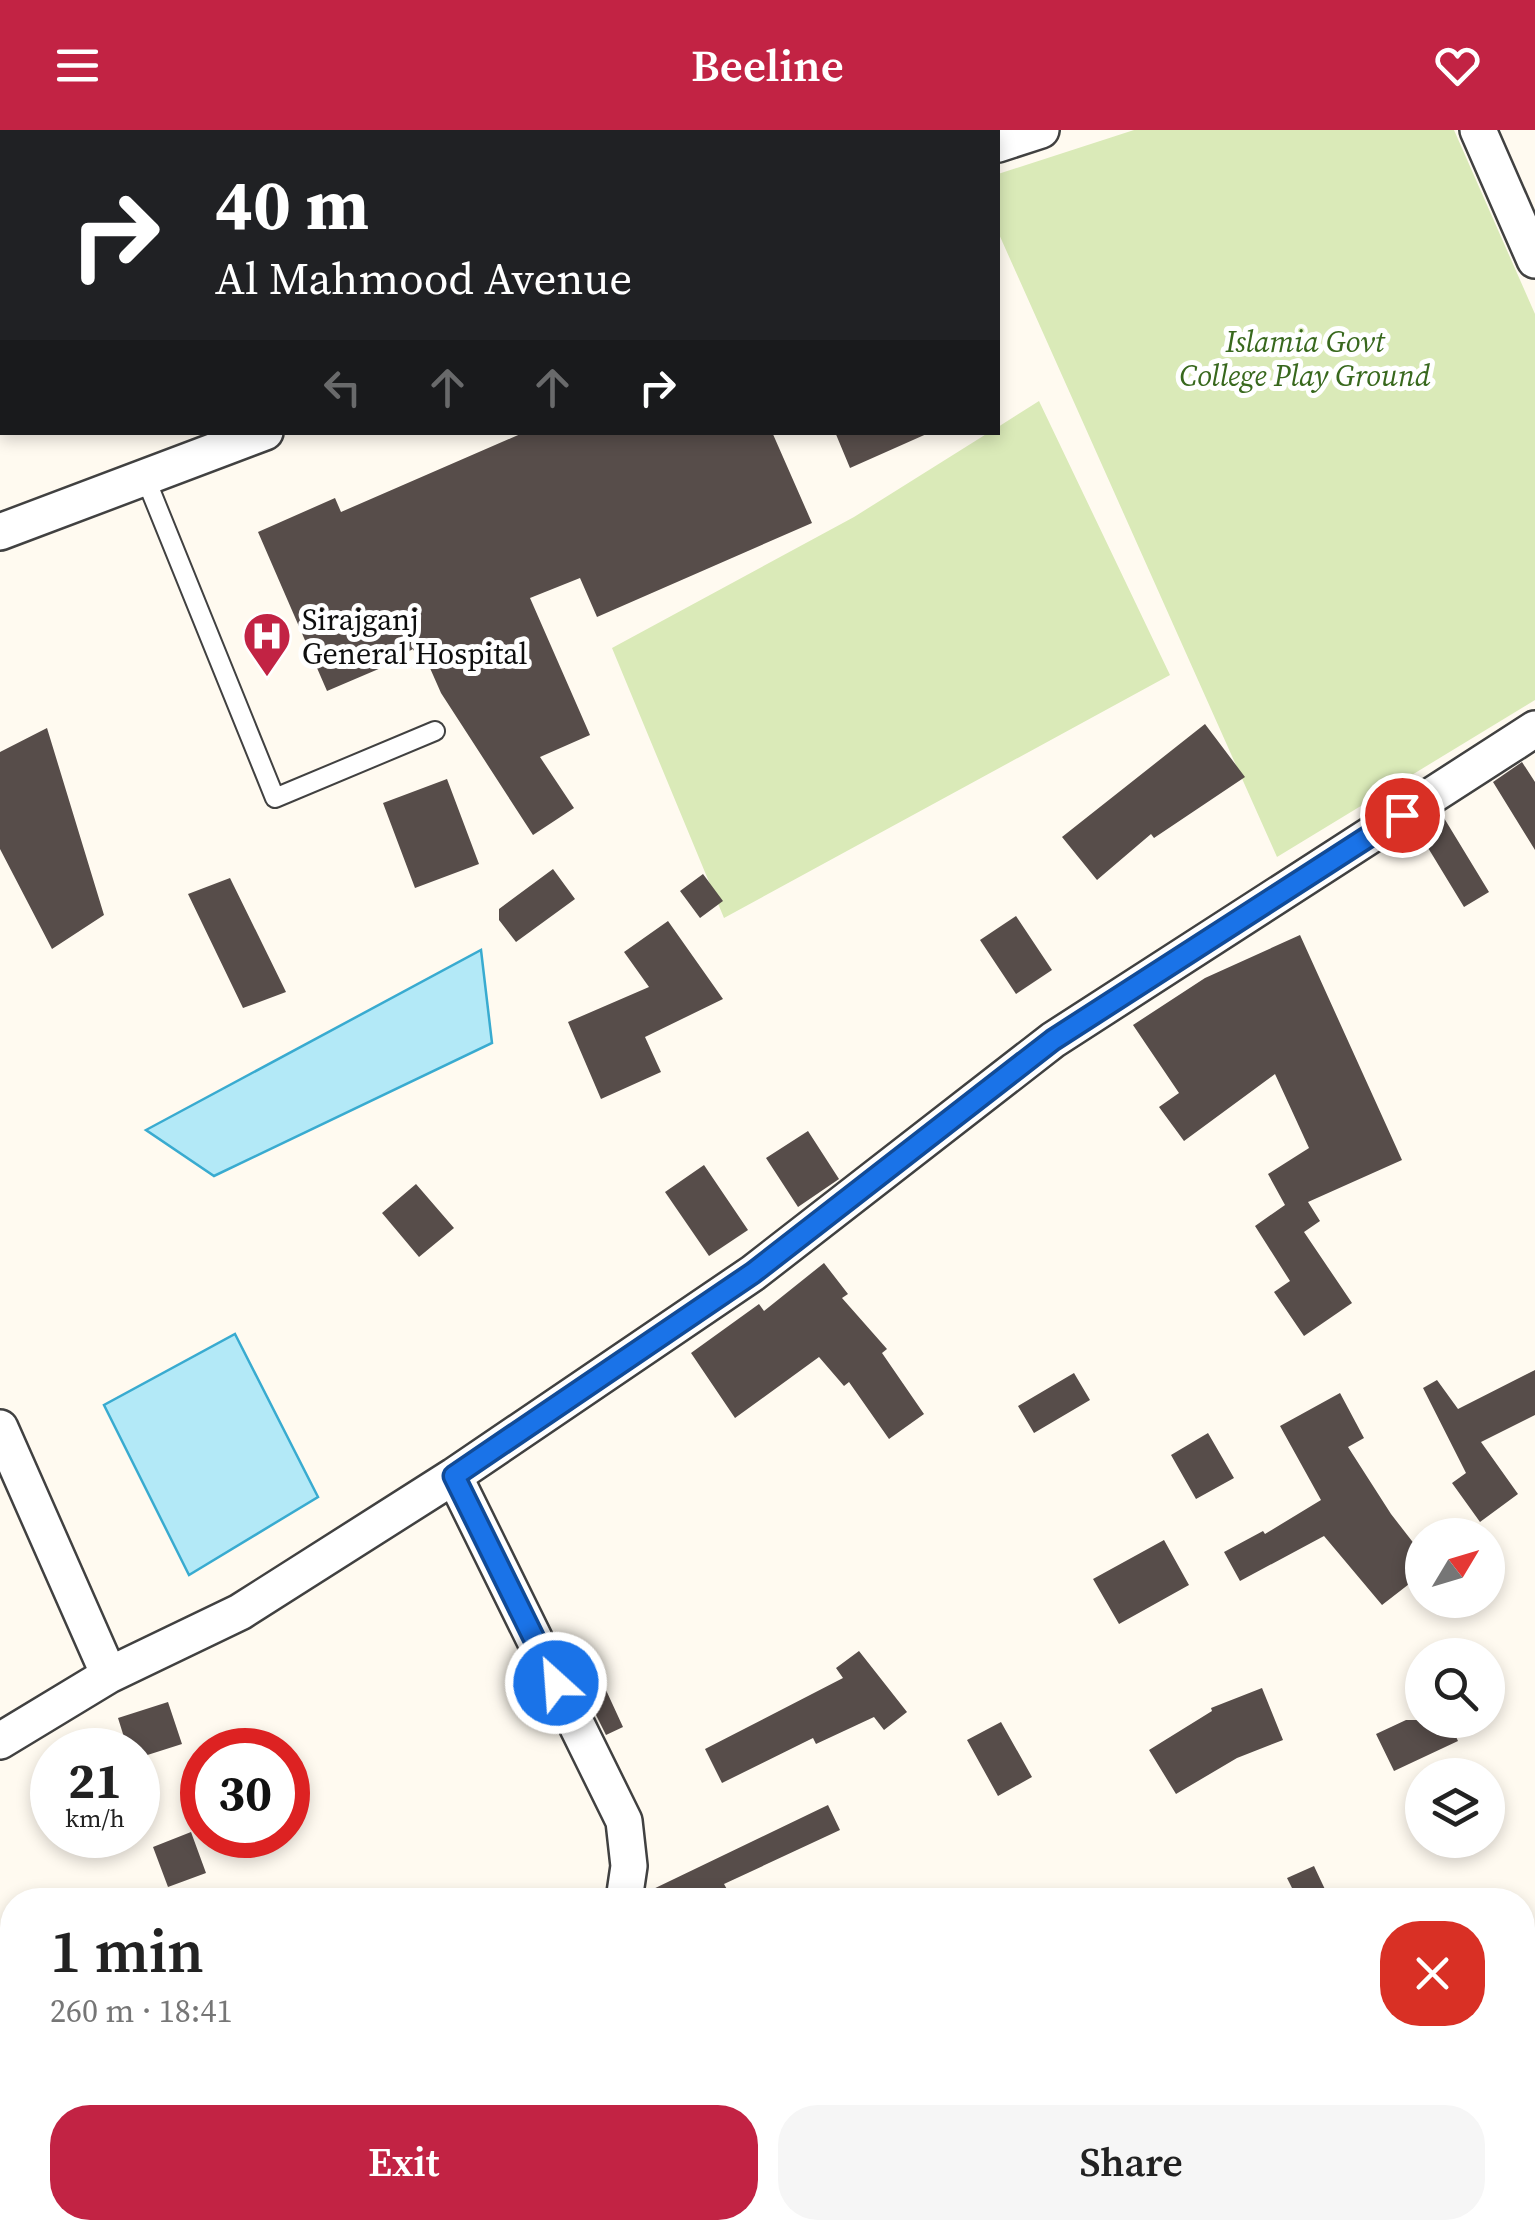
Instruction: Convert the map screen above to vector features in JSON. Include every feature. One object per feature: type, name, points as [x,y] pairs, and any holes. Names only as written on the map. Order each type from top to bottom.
[{"type":"street","points":[[1000,143],[1041,130]]},
{"type":"street","points":[[1478,130],[1535,260]]},
{"type":"street","points":[[0,532],[257,435]]},
{"type":"street","points":[[0,1741],[110,1675],[240,1612],[454,1476],[753,1273],[1053,1040],[1535,729]]},
{"type":"street","points":[[0,1428],[110,1675]]},
{"type":"street","points":[[454,1476],[624,1821],[630,1866],[626,1888]]},
{"type":"lane","points":[[145,478],[275,798],[434,732]]},
{"type":"green space","name":"Islamia Govt College Play Ground","points":[[1134,130],[1454,130],[1535,314],[1535,700],[1277,857],[1000,236],[1000,173]]},
{"type":"green space","points":[[1039,401],[1170,675],[724,918],[612,648],[854,517],[985,435],[1000,435],[1000,426]]},
{"type":"water","points":[[481,950],[492,1043],[214,1176],[146,1130]]},
{"type":"water","points":[[235,1334],[318,1497],[189,1575],[104,1405]]},
{"type":"building","points":[[518,435],[773,435],[812,523],[597,617],[580,578],[530,598],[590,735],[540,757],[574,808],[533,835],[441,693],[422,650],[415,653],[413,649],[400,656],[402,659],[327,691],[258,532],[335,498],[341,512]]},
{"type":"building","points":[[836,435],[924,435],[850,468]]},
{"type":"building","points":[[1205,724],[1245,777],[1154,838],[1151,834],[1097,880],[1062,837]]},
{"type":"building","points":[[47,728],[104,915],[52,949],[0,849],[0,752]]},
{"type":"building","points":[[1522,762],[1535,782],[1535,850],[1493,782]]},
{"type":"building","points":[[447,779],[479,864],[415,888],[383,803]]},
{"type":"building","points":[[1444,818],[1489,892],[1464,907],[1419,833]]},
{"type":"building","points":[[553,869],[575,899],[516,942],[499,920],[499,909]]},
{"type":"building","points":[[703,874],[723,901],[700,918],[680,891]]},
{"type":"building","points":[[230,878],[286,992],[243,1008],[188,894]]},
{"type":"building","points":[[1016,916],[1052,970],[1016,994],[980,940]]},
{"type":"building","points":[[668,921],[723,999],[645,1037],[661,1072],[601,1099],[568,1022],[649,987],[624,952]]},
{"type":"building","points":[[1300,935],[1402,1160],[1308,1202],[1320,1221],[1304,1232],[1352,1303],[1304,1336],[1274,1292],[1290,1281],[1255,1226],[1285,1205],[1268,1174],[1309,1148],[1275,1074],[1184,1141],[1159,1107],[1179,1093],[1133,1025],[1205,978]]},
{"type":"building","points":[[808,1131],[839,1179],[798,1207],[766,1158]]},
{"type":"building","points":[[704,1165],[748,1230],[709,1256],[665,1192]]},
{"type":"building","points":[[416,1184],[454,1228],[419,1257],[382,1213]]},
{"type":"building","points":[[824,1263],[848,1294],[842,1298],[887,1349],[882,1353],[924,1414],[889,1439],[849,1382],[844,1386],[819,1357],[735,1418],[691,1353],[759,1304],[764,1311]]},
{"type":"building","points":[[1535,1370],[1535,1415],[1481,1442],[1518,1494],[1485,1518],[1477,1518],[1452,1483],[1466,1473],[1423,1388],[1437,1380],[1458,1409]]},
{"type":"building","points":[[1074,1373],[1090,1400],[1034,1433],[1018,1406]]},
{"type":"building","points":[[1340,1393],[1364,1438],[1348,1447],[1405,1532],[1405,1587],[1382,1605],[1324,1536],[1240,1581],[1224,1552],[1263,1531],[1265,1534],[1321,1500],[1280,1426]]},
{"type":"building","points":[[1208,1433],[1234,1478],[1196,1499],[1171,1455]]},
{"type":"building","points":[[1164,1540],[1189,1585],[1119,1624],[1093,1579]]},
{"type":"building","points":[[859,1651],[907,1712],[884,1730],[874,1717],[816,1744],[813,1738],[722,1783],[705,1749],[843,1678],[836,1668]]},
{"type":"building","points":[[594,1664],[623,1727],[606,1735],[575,1673]]},
{"type":"building","points":[[1262,1688],[1283,1740],[1237,1758],[1176,1794],[1149,1750],[1212,1711],[1211,1708]]},
{"type":"building","points":[[168,1702],[180,1745],[160,1751],[160,1728],[121,1728],[118,1718]]},
{"type":"building","points":[[1405,1720],[1405,1738],[1458,1741],[1422,1758],[1405,1758],[1405,1766],[1394,1771],[1376,1734]]},
{"type":"building","points":[[1001,1722],[1032,1777],[998,1796],[967,1740]]},
{"type":"building","points":[[828,1805],[840,1830],[724,1884],[726,1888],[655,1888]]},
{"type":"building","points":[[180,1836],[180,1858],[201,1858],[206,1873],[168,1887],[157,1858],[160,1844]]},
{"type":"building","points":[[1314,1866],[1324,1888],[1292,1888],[1287,1878]]},
{"type":"place","name":"Sirajganj General Hospital","points":[[267,678]]},
{"type":"route","points":[[556,1683],[454,1476],[753,1273],[1053,1040],[1402,815]]}]
